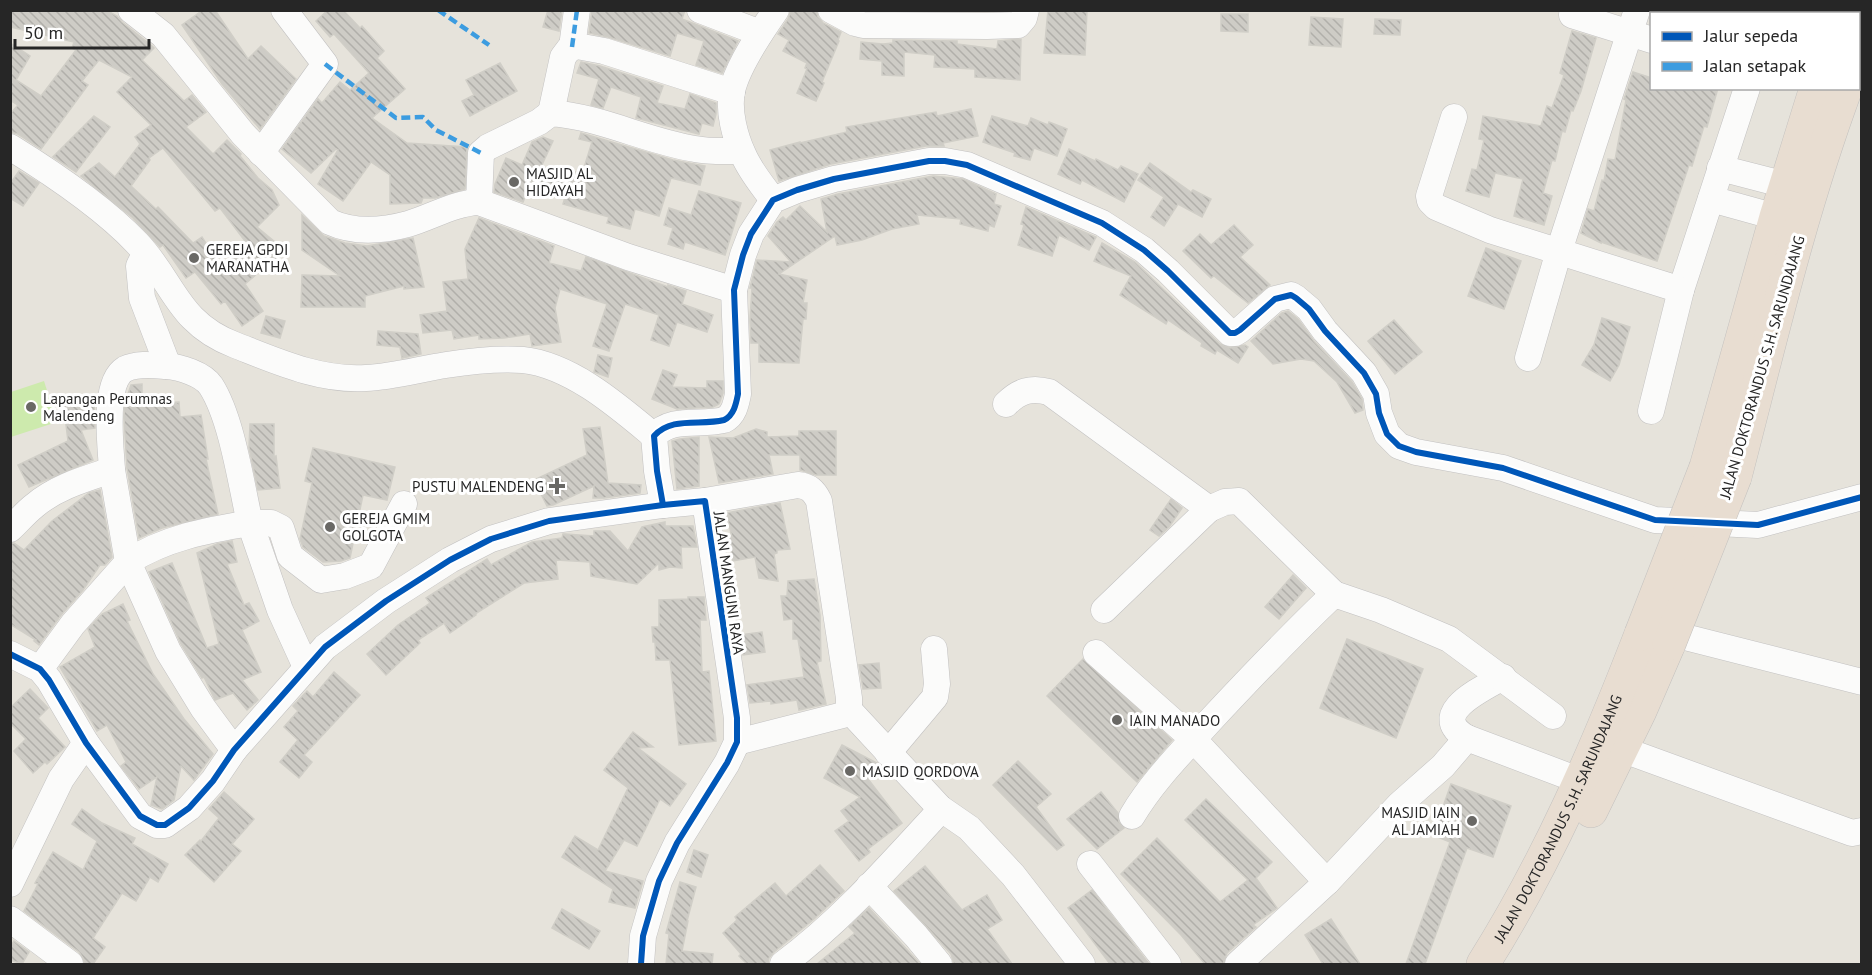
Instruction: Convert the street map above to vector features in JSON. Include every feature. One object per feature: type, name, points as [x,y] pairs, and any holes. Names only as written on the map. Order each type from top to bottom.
[{"type":"highway","name":"JALAN DOKTORANDUS S.H. SARUNDAJANG","points":[[1720,472],[1776,217],[1815,90]]},
{"type":"highway","name":"JALAN DOKTORANDUS S.H. SARUNDAJANG","points":[[1508,964],[1562,873],[1640,711],[1661,638],[1775,315],[1810,196],[1845,90]]},
{"type":"highway","name":"JALAN DOKTORANDUS S.H. SARUNDAJANG","points":[[1483,964],[1541,863],[1581,781],[1618,696],[1661,638]]},
{"type":"street","points":[[131,10],[163,35],[224,112],[261,153],[330,222],[347,228],[380,229],[408,224],[460,205],[479,202],[628,257],[734,290]]},
{"type":"street","points":[[261,153],[325,64],[284,10]]},
{"type":"street","points":[[551,113],[563,57],[572,47],[577,10]]},
{"type":"street","points":[[700,10],[760,33]]},
{"type":"street","points":[[773,200],[741,151],[731,110],[732,92],[760,33],[776,10]]},
{"type":"street","points":[[831,10],[863,25],[927,26],[1018,25],[1024,18],[1026,10]]},
{"type":"street","points":[[1528,358],[1559,251],[1639,28],[1572,15]]},
{"type":"street","points":[[572,47],[604,51],[732,92]]},
{"type":"street","points":[[1651,411],[1681,290],[1746,90]]},
{"type":"street","points":[[479,202],[481,153],[488,147],[539,122],[551,113],[565,114],[696,150],[741,151]]},
{"type":"street","points":[[1454,117],[1429,196],[1430,201],[1436,207],[1490,230],[1681,290]]},
{"type":"street","points":[[10,147],[40,166],[118,225],[138,244],[194,321],[218,338],[234,345],[319,375],[366,378],[449,364],[498,359],[524,360],[551,367],[592,388],[619,407],[665,430],[717,422],[730,417],[738,394],[734,290],[751,234],[773,200],[834,178],[945,160],[967,165],[1102,223],[1129,239],[1168,271],[1230,333],[1240,330],[1275,299],[1287,296],[1296,297],[1364,373],[1376,394],[1379,413],[1387,434],[1399,446],[1416,452],[1503,468],[1655,520],[1758,525],[1862,497]]},
{"type":"street","points":[[1720,168],[1786,185]]},
{"type":"street","points":[[1711,199],[1776,217]]},
{"type":"street","points":[[145,254],[139,266],[142,298],[168,366]]},
{"type":"street","points":[[234,750],[203,708],[168,651],[128,562],[112,470],[110,416],[114,381],[126,369],[136,366],[177,367],[210,384],[226,418],[250,523],[277,601],[306,667]]},
{"type":"street","points":[[1006,404],[1022,392],[1037,389],[1049,392],[1209,509]]},
{"type":"street","points":[[663,505],[657,471],[665,430]]},
{"type":"street","points":[[10,530],[33,506],[53,493],[112,470]]},
{"type":"street","points":[[705,501],[798,485],[808,486],[816,495],[821,512],[849,699],[856,717],[940,808],[969,828],[1013,875],[1082,964]]},
{"type":"street","name":"JALAN MANGUNI RAYA","points":[[10,654],[40,669],[64,703],[86,742],[140,816],[157,825],[165,825],[189,808],[213,781],[234,750],[325,647],[387,601],[450,560],[491,539],[549,521],[705,501],[735,706],[737,742],[722,773],[677,843],[659,881],[637,963]]},
{"type":"street","points":[[1104,610],[1209,509],[1225,501],[1239,501],[1334,594],[1381,610],[1449,639],[1553,716]]},
{"type":"street","points":[[40,669],[73,624],[128,562],[143,552],[211,529],[250,523],[271,523],[281,528],[290,556],[321,580],[345,576],[371,566],[404,504]]},
{"type":"street","points":[[1132,816],[1145,794],[1193,739],[1276,650],[1334,594]]},
{"type":"street","points":[[1661,638],[1862,682]]},
{"type":"street","points":[[885,750],[935,697],[937,684],[934,649]]},
{"type":"street","points":[[1096,653],[1193,739],[1327,882]]},
{"type":"street","points":[[1503,677],[1471,695],[1461,704],[1454,712],[1452,722],[1455,731],[1467,738],[1581,781]]},
{"type":"street","points":[[737,742],[843,715],[856,717]]},
{"type":"street","points":[[1238,964],[1327,882],[1400,804],[1443,766],[1467,738]]},
{"type":"street","points":[[10,884],[61,779],[86,742]]},
{"type":"street","points":[[1621,749],[1852,833],[1862,831]]},
{"type":"street","points":[[783,964],[808,946],[870,886],[940,808]]},
{"type":"street","points":[[1090,864],[1168,964]]},
{"type":"street","points":[[870,886],[939,964]]},
{"type":"street","points":[[10,919],[70,964]]},
{"type":"green space","name":"Lapangan Perumnas Malendeng","points":[[44,381],[57,422],[11,437],[11,392]]},
{"type":"building","points":[[10,10],[106,10],[117,16],[154,48],[142,60],[184,101],[192,95],[206,112],[186,127],[213,154],[227,140],[241,154],[240,156],[258,178],[272,190],[279,205],[257,227],[286,251],[271,268],[265,267],[245,284],[263,311],[242,326],[225,301],[221,304],[195,272],[186,278],[163,245],[160,247],[133,218],[81,176],[99,163],[115,177],[140,144],[135,137],[151,125],[117,92],[132,77],[99,60],[82,81],[88,85],[41,149],[18,134],[10,132],[10,114],[18,105],[10,100],[10,43],[30,56],[16,80],[41,96],[76,50],[72,48],[74,42],[10,27]],"holes":[[[163,148],[215,211],[220,208],[245,241],[222,268],[202,237],[193,243],[158,207],[156,209],[131,186],[150,160],[149,158]]]},
{"type":"building","points":[[203,10],[215,10],[248,59],[261,46],[296,79],[260,129],[222,84],[182,25]]},
{"type":"building","points":[[328,10],[343,10],[360,28],[362,26],[384,51],[377,58],[405,89],[372,118],[407,143],[467,147],[465,189],[435,198],[423,198],[421,203],[390,204],[390,175],[371,162],[343,201],[318,184],[338,150],[336,149],[311,173],[282,149],[318,99],[322,103],[340,82],[350,90],[369,73],[334,34],[330,37],[316,21]]},
{"type":"building","points":[[548,10],[562,10],[559,31],[543,27]]},
{"type":"building","points":[[592,10],[685,10],[682,19],[738,41],[722,73],[696,65],[704,41],[677,33],[670,56],[589,33]]},
{"type":"building","points":[[791,10],[816,10],[823,23],[841,32],[816,101],[797,93],[807,69],[805,68],[807,63],[783,51],[789,40],[778,34]]},
{"type":"building","points":[[1048,10],[1087,10],[1085,55],[1044,53]]},
{"type":"building","points":[[1221,14],[1248,14],[1248,32],[1221,31]]},
{"type":"building","points":[[1311,17],[1343,19],[1341,47],[1309,45]]},
{"type":"building","points":[[1375,19],[1401,20],[1400,35],[1374,34]]},
{"type":"building","points":[[1572,31],[1596,38],[1581,91],[1573,111],[1571,110],[1565,132],[1562,131],[1555,161],[1552,160],[1543,193],[1552,196],[1544,225],[1514,216],[1523,179],[1495,173],[1489,197],[1466,191],[1472,169],[1477,170],[1484,140],[1479,139],[1483,116],[1541,126],[1547,106],[1552,108],[1564,75],[1560,73]]},
{"type":"building","points":[[1021,39],[1020,80],[975,77],[975,69],[934,67],[935,55],[904,52],[904,76],[882,75],[882,61],[860,59],[861,42],[883,44],[893,43],[893,40],[957,41],[957,44],[997,49],[998,41]]},
{"type":"building","points":[[581,62],[663,86],[657,103],[685,109],[690,94],[716,103],[713,126],[702,123],[699,134],[636,118],[641,97],[611,87],[603,108],[591,105],[599,79],[577,73]]},
{"type":"building","points":[[500,63],[517,91],[470,116],[462,101],[474,95],[466,80]]},
{"type":"building","points":[[1633,72],[1650,77],[1650,90],[1717,90],[1707,127],[1704,126],[1692,166],[1689,165],[1657,261],[1601,243],[1581,233],[1588,209],[1594,211],[1602,180],[1604,181],[1608,159],[1615,160],[1626,100],[1624,99]]},
{"type":"building","points":[[971,109],[978,136],[943,143],[944,146],[926,146],[831,164],[779,181],[770,150],[847,132],[846,127],[936,112],[937,116]]},
{"type":"building","points":[[94,116],[110,127],[76,172],[53,157]]},
{"type":"building","points":[[992,116],[1028,126],[1031,118],[1067,129],[1057,156],[1034,148],[1030,160],[1014,156],[1015,153],[983,142]]},
{"type":"building","points":[[581,133],[673,160],[705,166],[700,185],[671,178],[659,216],[635,209],[630,229],[607,223],[609,217],[563,204],[566,194],[532,181],[523,202],[494,192],[506,158],[522,165],[532,142],[543,137],[553,141],[541,167],[571,175],[572,171],[582,174],[592,142],[579,139]]},
{"type":"building","points":[[1069,149],[1118,170],[1121,166],[1138,174],[1124,202],[1082,180],[1080,184],[1058,174]]},
{"type":"building","points":[[1150,163],[1191,192],[1193,190],[1211,199],[1202,217],[1178,204],[1164,226],[1151,217],[1164,197],[1138,180]]},
{"type":"building","points":[[19,171],[39,183],[23,206],[10,198],[10,184]]},
{"type":"building","points":[[933,176],[963,179],[996,194],[994,204],[1001,206],[994,227],[989,225],[988,231],[960,224],[961,219],[917,215],[919,224],[892,229],[862,240],[837,245],[835,236],[779,274],[807,280],[803,303],[807,303],[806,319],[803,319],[799,363],[759,362],[759,343],[751,343],[750,320],[752,288],[750,288],[757,260],[791,262],[768,236],[777,222],[783,217],[786,220],[800,206],[827,232],[821,199]]},
{"type":"building","points":[[699,191],[741,203],[725,255],[685,242],[683,249],[668,244],[673,228],[664,225],[669,208],[691,215]]},
{"type":"building","points":[[1026,207],[1096,237],[1089,250],[1059,235],[1052,256],[1018,245]]},
{"type":"building","points":[[302,215],[324,236],[345,243],[367,246],[413,238],[424,287],[404,289],[404,286],[365,296],[365,307],[301,307],[302,275],[340,276],[302,250]]},
{"type":"building","points":[[479,218],[554,246],[549,263],[581,271],[586,257],[668,287],[668,285],[686,291],[682,304],[713,315],[707,332],[677,322],[669,346],[651,340],[659,315],[625,304],[609,351],[593,346],[607,304],[560,289],[555,308],[561,342],[532,346],[530,334],[479,339],[479,335],[454,339],[452,330],[423,333],[420,315],[447,311],[443,282],[468,279],[465,249]]},
{"type":"building","points":[[1234,225],[1253,245],[1240,257],[1270,285],[1248,303],[1214,276],[1211,278],[1183,251],[1200,234],[1211,245]]},
{"type":"building","points":[[1102,243],[1135,262],[1220,344],[1230,348],[1245,345],[1248,347],[1238,363],[1217,350],[1215,354],[1201,346],[1202,343],[1168,320],[1166,324],[1120,295],[1131,276],[1094,261]]},
{"type":"building","points":[[1486,248],[1521,261],[1504,309],[1468,296]]},
{"type":"building","points":[[1288,311],[1298,319],[1314,341],[1352,382],[1362,399],[1363,410],[1355,413],[1337,382],[1314,361],[1301,359],[1273,364],[1251,341],[1282,313]]},
{"type":"building","points":[[266,316],[285,321],[280,338],[261,333]]},
{"type":"building","points":[[1602,318],[1630,327],[1619,365],[1610,381],[1582,365],[1594,345]]},
{"type":"building","points":[[1394,320],[1422,352],[1395,374],[1368,341]]},
{"type":"building","points":[[378,331],[418,334],[421,354],[402,358],[400,347],[377,345]]},
{"type":"building","points":[[598,355],[612,358],[608,377],[594,372]]},
{"type":"building","points":[[663,370],[677,375],[672,387],[707,388],[707,381],[723,381],[723,393],[719,404],[713,407],[677,409],[652,399]]},
{"type":"building","points":[[142,384],[142,404],[179,402],[180,417],[201,415],[208,459],[206,459],[218,514],[162,528],[139,538],[127,468],[124,417],[125,403],[131,385]]},
{"type":"building","points":[[68,399],[69,402],[94,399],[95,428],[81,430],[93,460],[29,487],[18,465],[68,441],[63,400]]},
{"type":"building","points":[[250,424],[274,424],[274,457],[276,456],[280,488],[258,490],[249,448]]},
{"type":"building","points":[[600,427],[608,483],[641,485],[640,493],[593,498],[594,486],[547,506],[534,480],[587,455],[583,429]]},
{"type":"building","points":[[756,429],[767,432],[767,437],[799,436],[799,431],[836,431],[836,475],[816,475],[800,470],[800,455],[769,455],[773,474],[719,483],[709,437],[733,438]]},
{"type":"building","points":[[699,437],[699,486],[677,489],[672,441]]},
{"type":"building","points":[[313,448],[395,467],[387,500],[363,495],[350,558],[341,561],[323,562],[303,547],[300,539],[312,483],[305,481]]},
{"type":"building","points":[[100,490],[112,557],[105,565],[100,565],[39,645],[34,641],[36,640],[10,624],[10,544],[14,543],[24,550],[52,521],[89,493]]},
{"type":"building","points":[[1171,499],[1182,508],[1169,527],[1159,536],[1150,530]]},
{"type":"building","points":[[780,503],[790,549],[777,550],[774,554],[778,581],[759,578],[755,557],[733,561],[728,538],[732,537],[726,513]]},
{"type":"building","points":[[665,522],[665,526],[693,526],[697,547],[681,547],[682,568],[670,567],[659,570],[659,563],[637,584],[591,576],[590,562],[556,560],[558,579],[524,583],[450,633],[444,623],[418,640],[420,643],[386,675],[367,654],[398,625],[430,603],[426,598],[487,559],[491,565],[532,542],[562,538],[563,534],[594,536],[594,531],[610,531],[628,551],[642,527]]},
{"type":"building","points":[[232,541],[237,562],[227,564],[244,605],[249,603],[259,621],[242,630],[261,672],[242,680],[258,700],[247,710],[233,693],[215,700],[204,677],[202,678],[181,644],[149,572],[172,563],[207,648],[219,644],[197,553],[217,544]]},
{"type":"building","points":[[1293,575],[1306,588],[1279,619],[1265,607]]},
{"type":"building","points":[[814,579],[820,615],[821,661],[817,662],[826,704],[799,710],[797,700],[771,704],[771,701],[750,703],[747,685],[804,677],[798,639],[793,639],[793,619],[784,620],[781,596],[787,596],[788,581]]},
{"type":"building","points":[[688,597],[704,597],[706,620],[700,620],[702,672],[709,671],[716,741],[679,745],[670,660],[656,660],[652,627],[659,627],[659,600],[688,599]]},
{"type":"building","points":[[123,604],[130,620],[127,621],[153,674],[184,719],[213,754],[194,780],[181,766],[174,800],[162,809],[151,805],[157,777],[139,789],[121,766],[126,762],[107,725],[97,731],[60,667],[95,647],[88,629],[102,614]]},
{"type":"building","points":[[762,632],[765,652],[743,655],[740,635]]},
{"type":"building","points":[[1347,639],[1423,669],[1396,738],[1320,708]]},
{"type":"building","name":"IAIN MANADO","points":[[1083,659],[1172,740],[1137,782],[1047,696]]},
{"type":"building","points":[[879,663],[881,688],[863,689],[859,665]]},
{"type":"building","points":[[334,672],[360,695],[304,755],[312,762],[299,778],[280,762],[298,740],[284,727],[298,711],[293,706],[307,691],[313,697]]},
{"type":"building","points":[[30,689],[48,708],[38,718],[65,747],[47,764],[45,762],[33,773],[14,751],[26,739],[10,723],[10,708]]},
{"type":"building","points":[[633,732],[653,747],[638,748],[686,784],[670,806],[660,799],[637,846],[624,840],[605,871],[643,881],[635,908],[609,902],[613,889],[562,857],[575,836],[598,850],[628,788],[604,770]]},
{"type":"building","points":[[842,745],[877,763],[868,779],[902,823],[868,849],[870,852],[859,861],[835,831],[849,821],[841,811],[860,797],[824,778]]},
{"type":"building","points":[[1018,761],[1051,794],[1036,807],[1064,845],[1057,850],[993,785]]},
{"type":"building","name":"MASJID IAIN AL JAMIAH","points":[[1451,784],[1511,806],[1493,857],[1467,848],[1425,964],[1406,964],[1450,842],[1433,835]]},
{"type":"building","points":[[224,792],[254,819],[232,844],[241,851],[214,882],[185,855],[201,841],[219,818],[209,809]]},
{"type":"building","points":[[1101,792],[1118,813],[1119,822],[1124,828],[1097,849],[1067,819]]},
{"type":"building","points":[[1206,799],[1272,862],[1256,878],[1277,908],[1253,925],[1256,927],[1227,953],[1223,964],[1205,964],[1181,935],[1121,874],[1157,838],[1220,902],[1248,880],[1185,820]]},
{"type":"building","points":[[82,809],[102,823],[135,838],[132,844],[168,864],[158,882],[150,877],[136,901],[122,893],[93,938],[105,947],[93,964],[85,964],[79,952],[24,911],[38,884],[35,883],[53,852],[83,870],[97,841],[72,824]]},
{"type":"building","points":[[694,850],[708,855],[701,877],[687,872]]},
{"type":"building","points":[[820,865],[844,891],[774,952],[768,964],[747,964],[723,933],[737,920],[735,917],[775,883],[786,896]]},
{"type":"building","points":[[925,866],[962,910],[987,895],[1002,920],[987,929],[1012,964],[954,964],[951,954],[894,891]]},
{"type":"building","points":[[680,882],[696,887],[682,951],[713,954],[712,964],[666,964],[669,934],[666,933]]},
{"type":"building","points":[[1092,890],[1149,964],[1110,964],[1068,908]]},
{"type":"building","points":[[869,908],[920,964],[817,964],[855,933],[849,927]]},
{"type":"building","points":[[562,909],[600,931],[589,949],[552,928]]},
{"type":"building","points":[[1331,919],[1360,964],[1323,964],[1305,935]]},
{"type":"building","points":[[14,941],[29,952],[22,964],[10,960],[10,947]]},
{"type":"marked path","points":[[438,10],[489,45]]},
{"type":"marked path","points":[[572,47],[577,10]]},
{"type":"marked path","points":[[325,64],[396,118],[423,117],[436,130],[481,153]]},
{"type":"cycle path","points":[[663,505],[654,436],[669,426],[724,420],[730,415],[735,405],[738,394],[734,290],[751,234],[773,200],[834,179],[929,161],[967,165],[1102,223],[1144,250],[1230,333],[1240,330],[1275,299],[1291,295],[1296,298],[1309,309],[1325,331],[1364,373],[1376,394],[1379,413],[1387,434],[1399,446],[1416,452],[1503,468],[1655,520],[1758,525],[1862,497]]},
{"type":"cycle path","points":[[10,654],[40,669],[49,680],[86,743],[140,816],[157,825],[165,825],[189,808],[213,781],[234,750],[325,647],[386,601],[450,560],[491,539],[549,521],[705,501],[737,718],[737,742],[727,763],[677,843],[659,881],[643,936],[641,964]]},
{"type":"place","name":"MASJID AL HIDAYAH","points":[[514,182]]},
{"type":"place","name":"GEREJA GPDI MARANATHA","points":[[194,258]]},
{"type":"place","name":"Lapangan Perumnas Malendeng","points":[[31,407]]},
{"type":"place","name":"PUSTU MALENDENG","points":[[557,486]]},
{"type":"place","name":"GEREJA GMIM GOLGOTA","points":[[330,527]]},
{"type":"place","name":"IAIN MANADO","points":[[1117,720]]},
{"type":"place","name":"MASJID QORDOVA","points":[[850,771]]},
{"type":"place","name":"MASJID IAIN AL JAMIAH","points":[[1472,821]]}]
